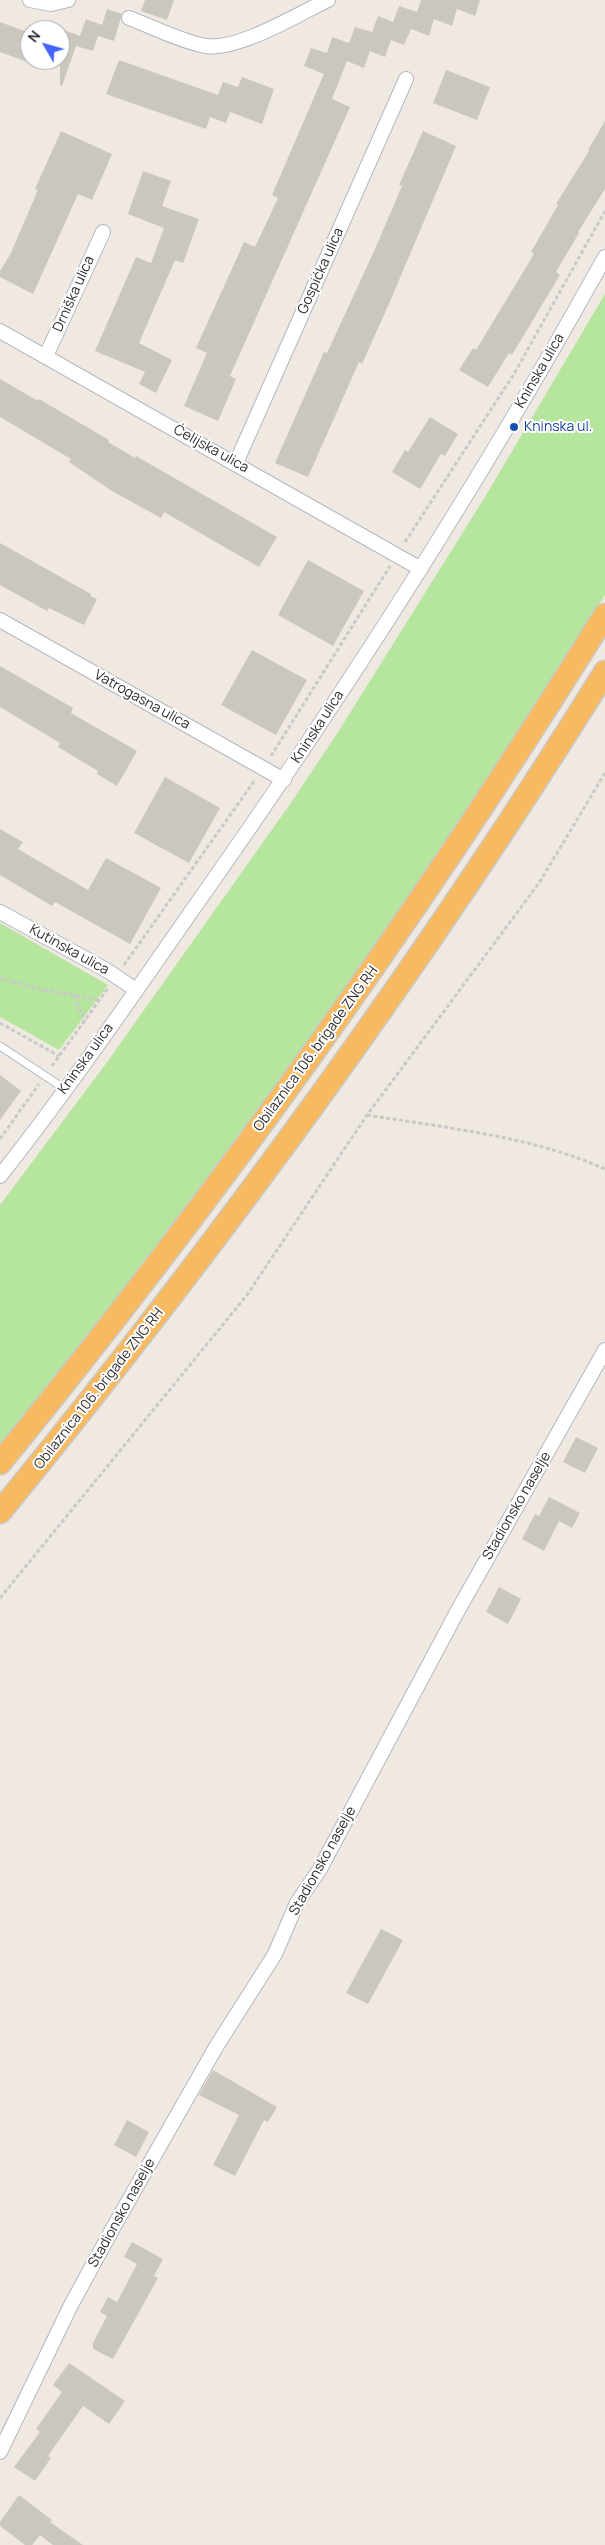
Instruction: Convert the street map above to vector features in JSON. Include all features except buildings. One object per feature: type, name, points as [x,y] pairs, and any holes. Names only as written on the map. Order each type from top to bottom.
[{"type":"highway","name":"Obilaznica 106. brigade ZNG RH","points":[[0,1463],[78,1368],[202,1208],[374,968],[605,615]]},
{"type":"highway","name":"Obilaznica 106. brigade ZNG RH","points":[[0,1512],[154,1320],[313,1107],[495,842],[605,672]]},
{"type":"street","points":[[30,0],[51,4],[68,0]]},
{"type":"street","points":[[129,18],[205,46],[224,46],[242,41],[328,0]]},
{"type":"street","name":"Gospićka ulica","points":[[236,463],[406,79]]},
{"type":"street","name":"Drniška ulica","points":[[46,356],[103,232]]},
{"type":"street","name":"Kninska ulica","points":[[2,1169],[65,1089],[284,780],[421,569],[503,434],[605,257]]},
{"type":"street","name":"Ćelijska ulica","points":[[0,331],[421,569]]},
{"type":"street","name":"Vatrogasna ulica","points":[[0,620],[284,780]]},
{"type":"street","name":"Kutinska ulica","points":[[0,912],[116,976],[136,990]]},
{"type":"street","name":"Stadionsko naselje","points":[[0,2452],[71,2305],[113,2228],[216,2047],[275,1954],[297,1903],[320,1869],[457,1612],[605,1350]]},
{"type":"lane","points":[[0,1046],[65,1089]]},
{"type":"path","points":[[0,1139],[264,768],[397,554],[514,374],[605,211]]},
{"type":"path","points":[[0,1598],[247,1295],[367,1115],[539,883],[605,773]]},
{"type":"path","points":[[0,978],[100,1000]]},
{"type":"path","points":[[74,995],[85,1021]]},
{"type":"path","points":[[0,1023],[59,1056]]},
{"type":"path","points":[[367,1115],[489,1135],[572,1154],[605,1169]]},
{"type":"green space","points":[[605,294],[605,595],[484,786],[374,950],[139,1276],[0,1450],[0,1205],[105,1065],[288,807],[340,729],[485,497]]},
{"type":"green space","points":[[0,923],[108,985],[59,1050],[0,1017]]},
{"type":"place","name":"Kninska ul.","points":[[514,427]]}]
